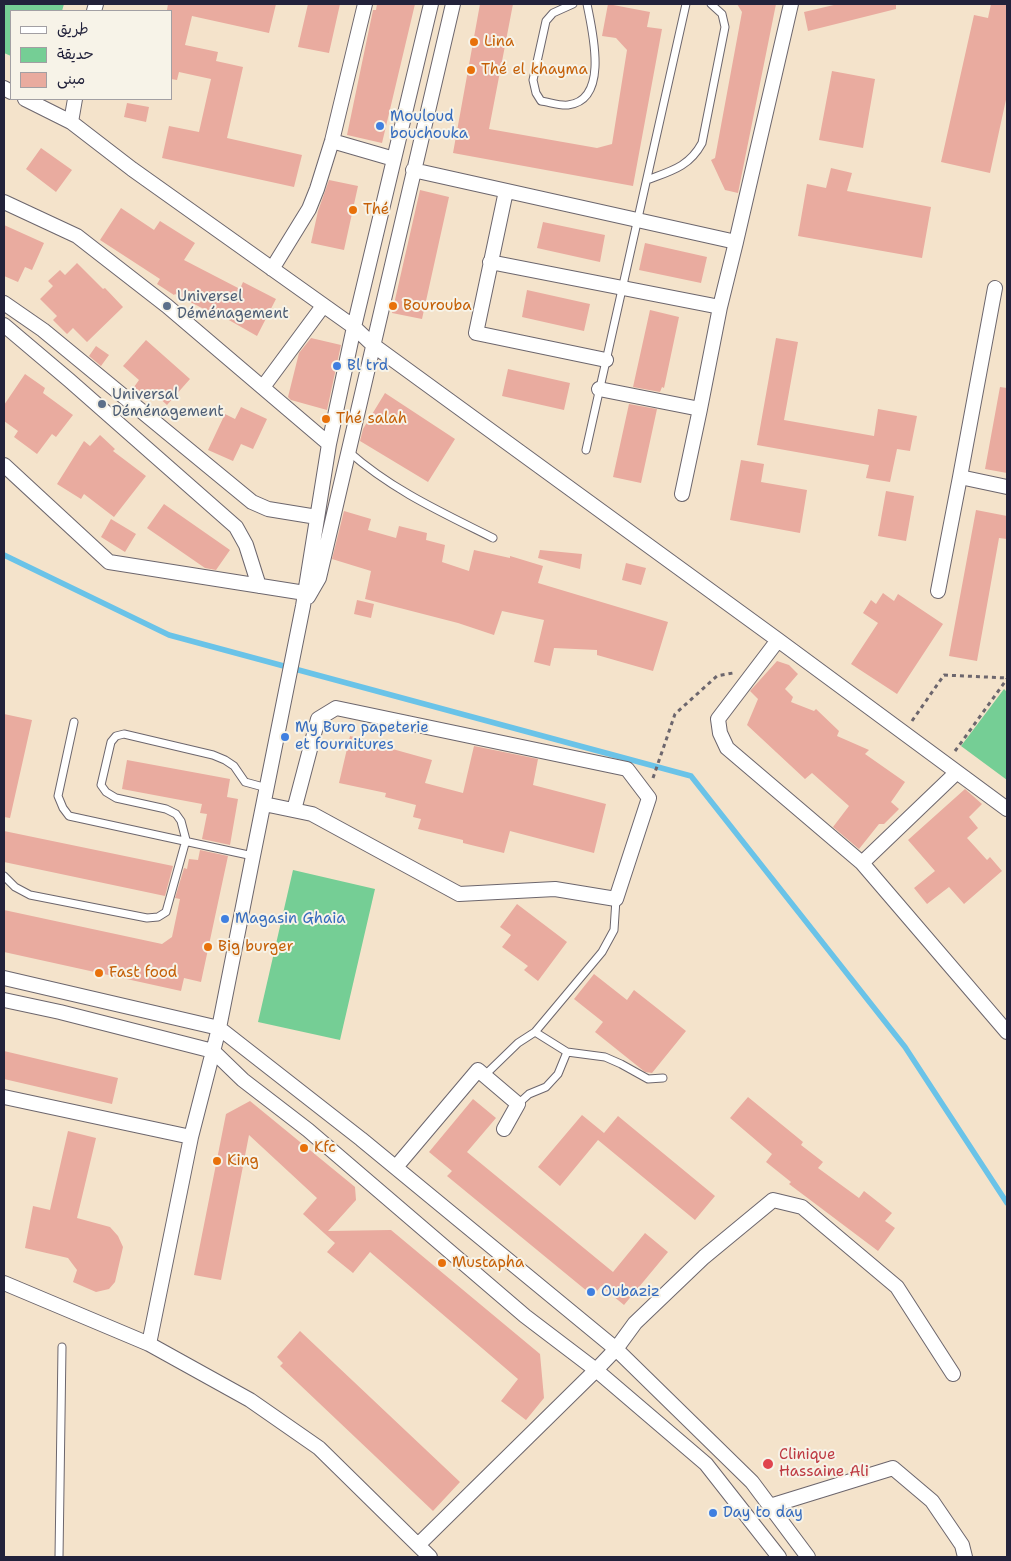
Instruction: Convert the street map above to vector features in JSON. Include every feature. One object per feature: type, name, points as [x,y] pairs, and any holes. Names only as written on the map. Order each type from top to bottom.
[{"type":"street","points":[[272,269],[309,209],[332,141],[364,4]]},
{"type":"street","points":[[148,1344],[190,1137],[219,1028],[254,856],[304,600],[329,444],[354,327],[431,4]]},
{"type":"street","points":[[304,600],[319,578],[453,4]]},
{"type":"street","points":[[682,494],[720,307],[791,4]]},
{"type":"street","points":[[27,100],[70,122],[132,169],[354,327],[373,344],[1007,809]]},
{"type":"street","points":[[70,122],[75,100]]},
{"type":"street","points":[[332,141],[394,159]]},
{"type":"street","points":[[413,170],[736,242]]},
{"type":"street","points":[[506,191],[476,332],[606,360]]},
{"type":"street","points":[[4,202],[77,236],[167,306],[329,444]]},
{"type":"street","points":[[490,262],[720,307]]},
{"type":"street","points":[[938,590],[995,288]]},
{"type":"street","points":[[4,303],[43,330],[252,502],[268,509],[317,517]]},
{"type":"street","points":[[263,388],[323,306]]},
{"type":"street","points":[[4,325],[236,527],[246,545],[258,586]]},
{"type":"street","points":[[599,389],[700,409]]},
{"type":"street","points":[[4,465],[109,562],[258,586],[304,600]]},
{"type":"street","points":[[960,477],[1007,487]]},
{"type":"street","points":[[778,640],[718,719],[720,733],[727,748],[862,862],[1007,1032]]},
{"type":"street","points":[[264,804],[312,814],[459,894],[555,889],[616,899],[649,798],[627,769],[336,708],[318,719],[294,810]]},
{"type":"street","points":[[862,862],[952,768]]},
{"type":"street","points":[[4,978],[219,1028],[396,1167],[616,1349],[752,1482],[808,1557]]},
{"type":"street","points":[[4,1000],[60,1012],[213,1051],[243,1080],[308,1130],[525,1316],[596,1370],[706,1464],[779,1557]]},
{"type":"street","points":[[396,1167],[478,1070],[518,1104],[504,1129]]},
{"type":"street","points":[[4,1097],[190,1137]]},
{"type":"street","points":[[418,1545],[596,1370],[616,1349],[635,1322],[704,1258],[773,1200],[802,1207],[896,1288],[953,1374]]},
{"type":"street","points":[[4,1283],[148,1344],[250,1400],[319,1448],[430,1557]]},
{"type":"street","points":[[770,1506],[893,1468],[932,1501],[962,1545],[965,1557]]},
{"type":"lane","points":[[573,4],[554,13],[546,21],[533,80],[536,93],[541,101],[567,106],[582,100],[590,91],[595,63],[595,48],[587,4]]},
{"type":"lane","points":[[586,450],[686,4]]},
{"type":"lane","points":[[647,180],[677,169],[695,156],[702,143],[725,27],[722,14],[711,4]]},
{"type":"lane","points":[[348,450],[380,477],[416,500],[494,538]]},
{"type":"lane","points":[[74,722],[58,796],[62,808],[70,816],[254,856]]},
{"type":"lane","points":[[4,876],[16,887],[30,895],[147,918],[166,912],[186,840],[181,821],[176,814],[166,809],[116,798],[106,792],[101,786],[111,742],[116,736],[124,734],[214,755],[234,766],[246,782],[267,788]]},
{"type":"lane","points":[[485,1076],[518,1043],[535,1032],[602,952],[614,930],[616,899]]},
{"type":"lane","points":[[535,1032],[567,1052],[605,1057],[648,1079],[663,1078]]},
{"type":"lane","points":[[518,1104],[529,1094],[546,1087],[558,1074],[567,1052]]},
{"type":"lane","points":[[59,1557],[62,1347]]},
{"type":"path","points":[[653,779],[675,714],[717,676],[756,669]]},
{"type":"path","points":[[904,732],[944,675],[1007,678],[952,768]]},
{"type":"green space","points":[[4,4],[64,4],[62,10],[10,10],[10,56],[4,53]]},
{"type":"green space","points":[[1004,689],[1007,692],[1007,780],[961,746]]},
{"type":"green space","points":[[293,870],[375,889],[340,1040],[258,1022]]},
{"type":"building","points":[[168,4],[276,4],[269,33],[192,16],[185,45],[218,52],[216,61],[243,67],[227,138],[302,155],[294,187],[162,158],[169,126],[199,132],[211,79],[179,72],[177,80],[172,79],[172,10],[167,10]]},
{"type":"building","points":[[308,4],[340,4],[329,53],[298,47]]},
{"type":"building","points":[[377,4],[415,4],[382,143],[347,135],[373,10],[376,10]]},
{"type":"building","points":[[480,4],[513,4],[489,129],[597,148],[612,144],[627,50],[616,38],[602,36],[608,4],[650,12],[647,27],[662,29],[633,186],[453,153]]},
{"type":"building","points":[[737,4],[776,4],[738,193],[725,190],[711,160],[715,158],[742,12]]},
{"type":"building","points":[[838,4],[896,4],[896,9],[808,31],[804,12]]},
{"type":"building","points":[[991,4],[1007,4],[1007,95],[990,173],[941,162],[974,15],[988,18]]},
{"type":"building","points":[[832,71],[875,79],[863,148],[819,140]]},
{"type":"building","points":[[127,103],[149,107],[146,122],[124,117]]},
{"type":"building","points":[[41,148],[72,170],[56,192],[26,169]]},
{"type":"building","points":[[831,168],[852,173],[847,191],[931,207],[922,258],[798,236],[807,184],[826,188]]},
{"type":"building","points":[[329,180],[358,186],[344,250],[311,243],[318,211]]},
{"type":"building","points":[[420,190],[449,197],[422,319],[392,313]]},
{"type":"building","points":[[121,208],[154,230],[160,221],[195,243],[184,260],[240,289],[243,282],[276,299],[257,336],[220,315],[219,317],[174,295],[157,284],[160,279],[100,240]]},
{"type":"building","points":[[543,222],[605,235],[600,262],[537,248]]},
{"type":"building","points":[[4,225],[44,243],[32,270],[25,267],[18,282],[4,276]]},
{"type":"building","points":[[645,243],[707,257],[701,283],[639,270]]},
{"type":"building","points":[[77,263],[123,307],[87,342],[73,328],[67,334],[53,320],[57,316],[40,299],[53,286],[48,281],[60,270],[65,275]]},
{"type":"building","points":[[527,290],[590,304],[584,331],[522,317]]},
{"type":"building","points":[[650,310],[679,317],[664,388],[662,387],[660,392],[633,387]]},
{"type":"building","points":[[311,338],[341,345],[327,410],[291,400],[288,397],[299,353]]},
{"type":"building","points":[[776,338],[798,342],[784,420],[874,436],[878,409],[917,416],[910,451],[897,449],[890,482],[866,478],[869,465],[757,445]]},
{"type":"building","points":[[146,340],[190,379],[167,405],[154,393],[149,399],[134,387],[139,380],[123,366]]},
{"type":"building","points":[[96,346],[109,355],[101,366],[89,356]]},
{"type":"building","points":[[508,369],[570,383],[564,410],[502,396]]},
{"type":"building","points":[[25,374],[45,388],[43,393],[73,415],[56,437],[52,434],[37,454],[14,437],[18,431],[4,421],[4,405]]},
{"type":"building","points":[[1000,387],[1007,388],[1007,473],[985,469]]},
{"type":"building","points":[[385,393],[455,439],[428,482],[360,441],[363,429]]},
{"type":"building","points":[[629,404],[657,409],[641,483],[613,477]]},
{"type":"building","points":[[241,407],[267,419],[253,449],[241,444],[233,461],[208,450],[225,414],[235,419]]},
{"type":"building","points":[[100,435],[115,449],[113,451],[146,476],[114,517],[84,494],[81,499],[57,484],[84,441],[90,446]]},
{"type":"building","points":[[741,460],[764,464],[761,482],[807,490],[800,533],[730,520]]},
{"type":"building","points":[[886,491],[914,496],[906,541],[878,536]]},
{"type":"building","points":[[164,504],[230,550],[216,570],[205,568],[147,528]]},
{"type":"building","points":[[976,510],[1007,516],[1007,539],[999,538],[977,661],[949,656]]},
{"type":"building","points":[[344,511],[371,519],[368,530],[396,538],[399,526],[427,533],[426,540],[445,545],[442,562],[469,571],[474,550],[510,558],[510,556],[543,566],[538,583],[668,622],[653,671],[597,655],[597,650],[554,648],[550,666],[534,662],[544,620],[502,611],[494,635],[458,623],[365,599],[371,571],[332,559]]},
{"type":"building","points":[[111,519],[136,534],[125,552],[101,537]]},
{"type":"building","points":[[540,550],[582,554],[580,569],[538,558]]},
{"type":"building","points":[[626,563],[646,568],[641,585],[622,580]]},
{"type":"building","points":[[883,593],[894,601],[898,594],[943,624],[897,694],[851,664],[878,623],[863,613],[871,600],[876,604]]},
{"type":"building","points":[[357,600],[374,604],[371,618],[354,614]]},
{"type":"building","points":[[777,661],[789,665],[798,674],[785,689],[793,697],[791,702],[814,711],[816,709],[839,731],[837,736],[869,750],[865,754],[905,782],[891,802],[899,809],[884,824],[879,824],[859,849],[833,827],[849,806],[812,773],[805,779],[747,725],[758,699],[750,691]]},
{"type":"building","points":[[4,714],[32,720],[10,818],[4,817]]},
{"type":"building","points":[[350,736],[432,760],[425,783],[463,793],[474,746],[538,759],[533,785],[606,804],[594,853],[510,831],[504,853],[463,843],[463,840],[418,829],[421,819],[413,817],[416,805],[385,797],[386,793],[339,783]]},
{"type":"building","points":[[127,760],[230,779],[227,797],[238,799],[230,845],[202,839],[207,814],[200,813],[202,804],[122,789]]},
{"type":"building","points":[[965,789],[982,804],[969,817],[978,828],[967,838],[987,860],[990,857],[1002,871],[964,904],[949,887],[927,904],[914,888],[935,871],[908,840]]},
{"type":"building","points":[[4,831],[173,866],[165,896],[4,862]]},
{"type":"building","points":[[200,850],[228,856],[201,982],[184,978],[181,991],[4,952],[4,910],[162,944],[172,937],[180,899],[175,898],[184,868],[187,869],[189,859],[198,860]]},
{"type":"building","points":[[517,904],[567,942],[538,981],[524,970],[528,966],[502,947],[511,935],[500,927]]},
{"type":"building","points":[[594,974],[627,1000],[634,990],[686,1031],[652,1073],[645,1072],[595,1032],[603,1022],[574,999]]},
{"type":"building","points":[[4,1051],[118,1078],[112,1104],[4,1079]]},
{"type":"building","points":[[748,1097],[803,1142],[801,1145],[823,1162],[818,1168],[859,1198],[864,1191],[892,1213],[885,1221],[895,1228],[878,1251],[789,1184],[791,1182],[766,1162],[772,1154],[730,1118]]},
{"type":"building","points":[[473,1099],[496,1118],[467,1152],[613,1272],[645,1233],[668,1252],[624,1305],[601,1286],[593,1296],[447,1176],[452,1171],[429,1152]]},
{"type":"building","points":[[250,1101],[355,1187],[356,1200],[328,1231],[391,1230],[540,1354],[544,1398],[526,1420],[501,1401],[518,1379],[370,1252],[353,1273],[327,1252],[335,1243],[303,1214],[317,1198],[249,1135],[221,1280],[194,1275],[226,1114]]},
{"type":"building","points":[[582,1115],[604,1133],[618,1116],[715,1196],[695,1220],[598,1140],[560,1186],[538,1167]]},
{"type":"building","points":[[68,1131],[96,1138],[77,1218],[110,1227],[118,1236],[123,1247],[115,1282],[109,1289],[96,1292],[73,1282],[77,1270],[68,1258],[25,1248],[33,1206],[50,1210]]},
{"type":"building","points":[[300,1331],[460,1482],[433,1511],[280,1366],[283,1363],[277,1357]]},
{"type":"waterway","points":[[4,555],[169,635],[691,776],[905,1047],[1007,1203]]},
{"type":"place","name":"Lina","points":[[474,42]]},
{"type":"place","name":"Thé el khayma","points":[[471,70]]},
{"type":"place","name":"Mouloud bouchouka","points":[[380,126]]},
{"type":"place","name":"Thé","points":[[353,210]]},
{"type":"place","name":"Universel Déménagement","points":[[167,306]]},
{"type":"place","name":"Bourouba","points":[[393,306]]},
{"type":"place","name":"Bl trd","points":[[337,366]]},
{"type":"place","name":"Universal Déménagement","points":[[102,404]]},
{"type":"place","name":"Thé salah","points":[[326,419]]},
{"type":"place","name":"My Buro papeterie et fournitures","points":[[285,737]]},
{"type":"place","name":"Magasin Ghaia","points":[[225,919]]},
{"type":"place","name":"Big burger","points":[[208,947]]},
{"type":"place","name":"Fast food","points":[[99,973]]},
{"type":"place","name":"Kfc","points":[[304,1148]]},
{"type":"place","name":"King","points":[[217,1161]]},
{"type":"place","name":"Mustapha","points":[[442,1263]]},
{"type":"place","name":"Oubaziz","points":[[591,1292]]},
{"type":"place","name":"Clinique Hassaine Ali","points":[[768,1464]]},
{"type":"place","name":"Day to day","points":[[713,1513]]}]
